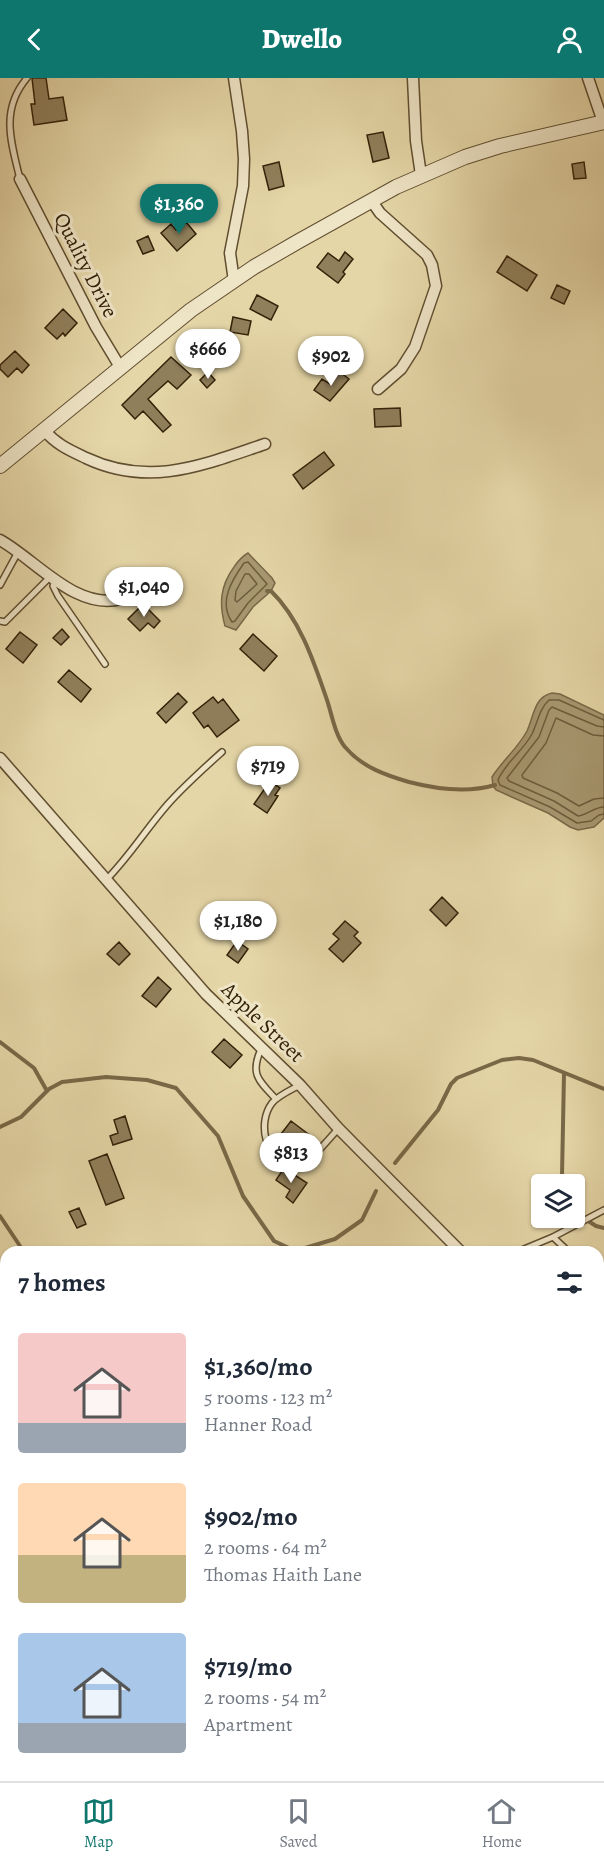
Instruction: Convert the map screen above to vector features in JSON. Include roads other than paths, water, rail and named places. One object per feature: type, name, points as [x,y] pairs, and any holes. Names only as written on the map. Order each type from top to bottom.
[{"type":"street","points":[[234,78],[244,159],[243,186],[230,253],[234,281]]},
{"type":"street","points":[[413,78],[416,141],[421,175]]},
{"type":"street","points":[[0,466],[191,310],[299,241],[371,200],[465,156],[604,122],[588,78]]},
{"type":"street","name":"Quality Drive","points":[[20,179],[96,327],[120,367]]},
{"type":"street","points":[[371,200],[380,213],[426,255],[432,265],[436,286],[415,347],[401,369],[378,389]]},
{"type":"street","points":[[44,430],[53,441],[77,455],[119,471],[139,474],[182,470],[265,444]]},
{"type":"street","points":[[0,540],[69,590],[102,602],[122,599]]},
{"type":"street","name":"Apple Street","points":[[0,758],[206,994],[300,1085],[338,1128],[455,1246]]},
{"type":"lane","points":[[20,179],[8,114],[12,101],[27,78]]},
{"type":"lane","points":[[0,116],[8,114]]},
{"type":"lane","points":[[0,585],[18,551]]},
{"type":"lane","points":[[0,621],[5,622],[53,578]]},
{"type":"lane","points":[[53,578],[53,586],[58,596],[105,664]]},
{"type":"lane","points":[[106,880],[167,805],[222,752]]},
{"type":"lane","points":[[262,1047],[255,1064],[256,1069],[263,1086],[276,1099]]},
{"type":"lane","points":[[300,1085],[276,1099],[270,1105],[263,1122],[264,1134],[272,1154],[290,1166],[304,1167],[338,1128]]},
{"type":"lane","points":[[531,1246],[604,1210]]},
{"type":"lane","points":[[553,1237],[563,1246]]},
{"type":"water","points":[[248,553],[275,583],[271,591],[253,607],[236,630],[225,626],[222,610],[223,588],[229,574],[240,559]]},
{"type":"water","points":[[560,694],[604,715],[604,818],[594,827],[578,830],[570,827],[548,813],[496,790],[493,786],[492,777],[527,731],[538,703],[546,695]]},
{"type":"waterway","points":[[267,591],[271,591],[281,602],[298,628],[317,671],[339,737],[345,747],[359,760],[383,773],[419,784],[463,789],[495,785]]},
{"type":"waterway","points":[[0,1042],[34,1068],[47,1091]]},
{"type":"waterway","points":[[395,1163],[438,1110],[451,1084],[457,1078],[502,1060],[519,1058],[533,1060],[604,1089]]},
{"type":"waterway","points":[[562,1174],[564,1074]]},
{"type":"waterway","points":[[0,1127],[21,1117],[49,1089],[62,1082],[106,1077],[147,1080],[176,1088],[218,1136],[243,1196],[274,1241],[285,1246]]},
{"type":"waterway","points":[[312,1246],[335,1239],[362,1220],[376,1191]]},
{"type":"waterway","points":[[0,1216],[20,1246]]},
{"type":"waterway","points":[[585,1219],[604,1228]]}]
